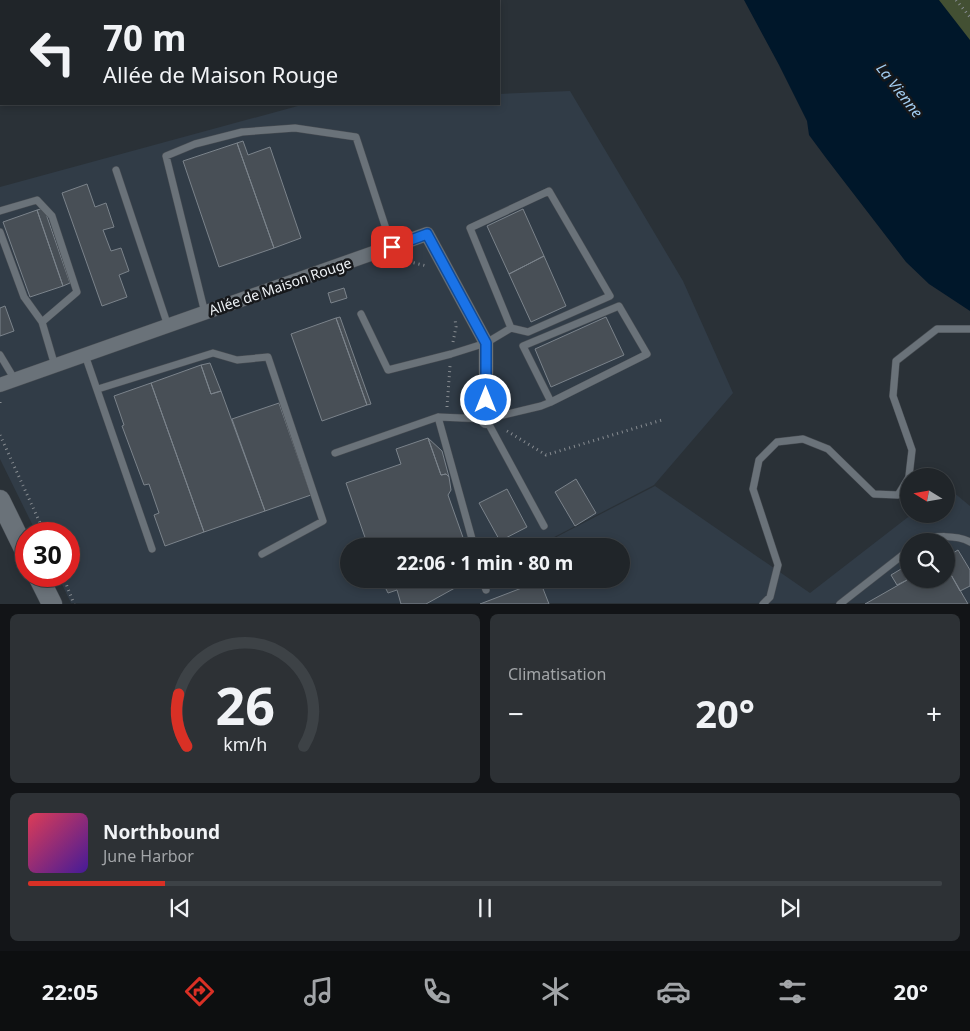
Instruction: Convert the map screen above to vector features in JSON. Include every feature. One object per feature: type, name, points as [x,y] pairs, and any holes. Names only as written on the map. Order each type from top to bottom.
[{"type":"main road","points":[[0,500],[15,531]]},
{"type":"main road","points":[[44,587],[52,604]]},
{"type":"street","name":"Allée de Maison Rouge","points":[[0,385],[427,234],[486,343],[486,420]]},
{"type":"lane","points":[[205,313],[166,156],[195,144],[242,132],[295,128],[356,137],[392,247]]},
{"type":"lane","points":[[116,170],[168,326]]},
{"type":"lane","points":[[361,314],[388,370],[486,343],[511,328],[528,332],[610,296],[549,191],[470,228],[511,328]]},
{"type":"lane","points":[[0,211],[36,200],[52,216],[77,292],[42,322]]},
{"type":"lane","points":[[0,232],[24,297],[42,322],[55,366]]},
{"type":"lane","points":[[335,453],[438,417],[486,420],[541,406],[551,402],[646,354],[619,306],[523,346],[551,402]]},
{"type":"lane","points":[[910,468],[912,450],[893,396],[896,361],[938,329],[968,329]]},
{"type":"lane","points":[[98,389],[213,353],[237,360],[268,358],[323,521],[262,554]]},
{"type":"lane","points":[[0,355],[15,380]]},
{"type":"lane","points":[[85,355],[152,549]]},
{"type":"lane","points":[[438,417],[472,538]]},
{"type":"lane","points":[[486,420],[544,526]]},
{"type":"lane","points":[[763,604],[770,597],[778,566],[753,489],[759,460],[777,442],[803,439],[828,449],[874,494],[898,495],[900,492]]},
{"type":"lane","points":[[955,537],[963,538],[970,542]]},
{"type":"lane","points":[[840,604],[900,557]]},
{"type":"path","points":[[956,0],[970,17]]},
{"type":"path","points":[[391,264],[406,261],[427,266],[433,272]]},
{"type":"path","points":[[446,418],[451,354],[456,327],[453,310]]},
{"type":"path","points":[[486,420],[546,455],[662,420]]},
{"type":"path","points":[[0,434],[40,522]]},
{"type":"path","points":[[67,587],[74,604]]},
{"type":"shaded area","points":[[570,91],[683,281],[733,393],[654,485],[552,538],[340,538],[340,588],[630,588],[630,538],[554,538],[655,486],[810,593],[900,523],[955,523],[955,494],[970,506],[970,603],[71,603],[63,587],[80,587],[80,522],[31,522],[0,459],[0,187],[301,105],[500,105],[500,94]]},
{"type":"green space","points":[[912,0],[970,0],[970,77]]},
{"type":"water","name":"La Vienne","points":[[744,0],[939,0],[970,40],[970,311],[929,284],[906,262],[809,135],[807,121]]},
{"type":"building","points":[[243,141],[248,155],[270,147],[301,238],[274,248],[237,143]]},
{"type":"building","points":[[237,143],[274,248],[219,267],[183,161]]},
{"type":"building","points":[[87,184],[95,207],[106,203],[114,227],[103,230],[111,251],[121,248],[129,271],[119,275],[127,297],[102,306],[62,193]]},
{"type":"building","points":[[44,208],[70,283],[63,286],[37,210]]},
{"type":"building","points":[[523,209],[544,256],[509,274],[487,226]]},
{"type":"building","points":[[37,210],[63,286],[30,297],[3,222]]},
{"type":"building","points":[[544,256],[566,306],[531,322],[509,274]]},
{"type":"building","points":[[344,288],[347,298],[331,303],[328,293]]},
{"type":"building","points":[[5,306],[14,331],[0,336],[0,308]]},
{"type":"building","points":[[340,317],[371,404],[367,405],[336,318]]},
{"type":"building","points":[[606,317],[624,355],[551,387],[535,349]]},
{"type":"building","points":[[336,318],[367,405],[322,421],[291,334]]},
{"type":"building","points":[[210,363],[221,391],[211,394],[201,365]]},
{"type":"building","points":[[201,365],[211,394],[221,391],[265,511],[204,532],[151,383]]},
{"type":"building","points":[[151,383],[204,532],[165,546],[154,515],[159,513],[149,484],[144,485],[122,426],[124,425],[114,396]]},
{"type":"building","points":[[279,403],[311,495],[265,511],[232,419]]},
{"type":"building","points":[[428,438],[442,451],[449,477],[446,474],[441,475]]},
{"type":"building","points":[[428,438],[441,475],[446,474],[449,477],[451,490],[448,495],[463,538],[365,538],[346,483],[401,464],[396,449]]},
{"type":"building","points":[[576,479],[596,513],[575,526],[555,492]]},
{"type":"building","points":[[507,489],[527,527],[506,538],[498,538],[479,503]]},
{"type":"building","points":[[958,550],[970,570],[970,586],[960,591],[955,582],[955,552]]},
{"type":"building","points":[[900,570],[900,584],[897,585],[891,575]]},
{"type":"building","points":[[955,582],[968,604],[865,604],[900,584],[900,588],[955,588]]},
{"type":"building","points":[[386,588],[455,588],[426,604],[401,604],[397,590],[388,593]]},
{"type":"building","points":[[522,588],[543,588],[549,604],[480,604]]},
{"type":"route","points":[[392,247],[427,234],[486,343],[486,400]]}]
